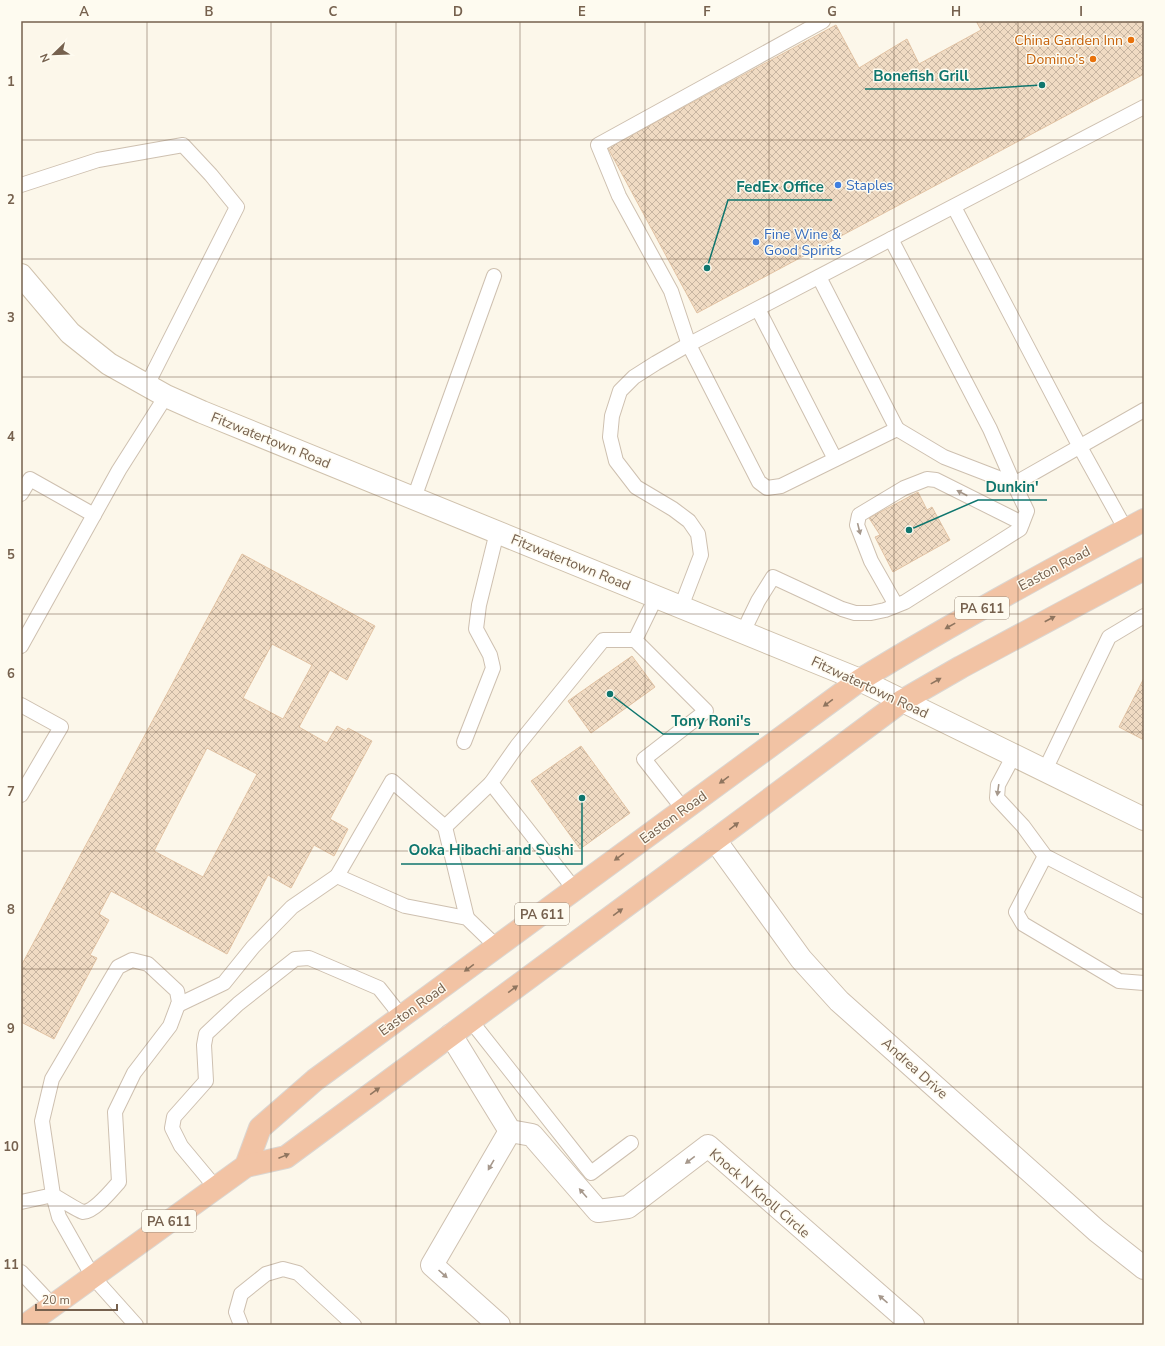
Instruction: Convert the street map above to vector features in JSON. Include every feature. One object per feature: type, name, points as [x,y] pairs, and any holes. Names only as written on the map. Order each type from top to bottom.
[{"type":"highway","name":"Easton Road","points":[[246,1166],[260,1128],[315,1080],[860,680],[910,649],[1006,594],[1135,525]]},
{"type":"highway","name":"PA 611","points":[[26,1325],[246,1166],[286,1157],[902,701],[961,667],[1143,573]]},
{"type":"street","name":"Fitzwatertown Road","points":[[21,275],[70,333],[109,364],[166,396],[860,680],[1144,818]]},
{"type":"street","name":"Andrea Drive","points":[[715,840],[801,959],[839,1000],[1096,1231],[1144,1268]]},
{"type":"street","points":[[451,1036],[510,1131],[432,1265],[499,1325]]},
{"type":"street","name":"Knock N Knoll Circle","points":[[510,1131],[532,1135],[598,1211],[628,1207],[708,1146],[913,1325]]},
{"type":"lane","points":[[823,21],[598,145],[619,196],[671,291],[689,345],[759,482],[767,488],[781,486],[897,429]]},
{"type":"lane","points":[[680,607],[701,555],[698,534],[689,521],[672,508],[636,487],[616,461],[610,437],[612,416],[620,391],[634,377],[689,345],[1144,107]]},
{"type":"lane","points":[[21,185],[98,160],[183,145],[211,175],[237,207],[147,385]]},
{"type":"lane","points":[[954,207],[1080,447],[1135,525]]},
{"type":"lane","points":[[743,632],[758,601],[773,578],[842,609],[855,613],[871,613],[885,610],[905,602],[1020,528],[1027,511],[990,429],[891,240]]},
{"type":"lane","points":[[414,498],[494,276]]},
{"type":"lane","points":[[819,277],[897,429],[944,457],[1014,484]]},
{"type":"lane","points":[[758,309],[835,459]]},
{"type":"lane","points":[[21,646],[119,470],[166,396]]},
{"type":"lane","points":[[1014,484],[1144,410]]},
{"type":"lane","points":[[21,494],[30,478],[94,515]]},
{"type":"lane","points":[[896,606],[871,561],[857,525],[859,515],[904,488],[927,479],[936,480],[1022,523]]},
{"type":"lane","points":[[464,742],[492,668],[490,655],[476,629],[478,605],[497,532]]},
{"type":"lane","points":[[635,640],[656,597]]},
{"type":"lane","points":[[1045,770],[1108,637],[1144,616]]},
{"type":"lane","points":[[445,827],[491,783],[517,746],[603,640],[635,640],[706,711],[644,759],[684,810]]},
{"type":"lane","points":[[21,704],[61,727],[21,795]]},
{"type":"lane","points":[[1014,756],[998,785],[997,798],[1024,826],[1045,856],[1144,907]]},
{"type":"lane","points":[[178,1005],[224,983],[253,947],[292,907],[337,876],[392,781],[445,827],[466,918]]},
{"type":"lane","points":[[491,783],[575,890]]},
{"type":"lane","points":[[1045,856],[1016,912],[1023,924],[1119,981],[1144,983]]},
{"type":"lane","points":[[337,876],[405,906],[466,918],[497,947]]},
{"type":"lane","points":[[216,1188],[181,1146],[172,1128],[174,1117],[206,1081],[204,1045],[206,1034],[238,1004],[295,959],[309,958],[379,988],[402,1017]]},
{"type":"lane","points":[[21,1202],[53,1195],[82,1212],[87,1211],[109,1194],[119,1182],[115,1112],[134,1073],[170,1026],[179,1002],[177,991],[148,964],[132,960],[118,967],[52,1079],[42,1120],[53,1195],[59,1218],[93,1277],[136,1325]]},
{"type":"lane","points":[[471,1021],[592,1173],[631,1143]]},
{"type":"lane","points":[[241,1325],[236,1312],[241,1294],[266,1274],[283,1269],[298,1273],[354,1325]]},
{"type":"lane","points":[[21,1272],[52,1306]]},
{"type":"building","points":[[976,21],[1144,21],[1144,74],[697,313],[608,148],[836,25],[859,68],[907,39],[919,64],[981,30]]},
{"type":"building","points":[[918,492],[927,510],[932,507],[950,540],[893,572],[875,537],[880,535],[869,518]]},
{"type":"building","points":[[242,554],[375,626],[347,680],[330,670],[299,727],[327,743],[337,726],[346,731],[348,728],[372,741],[330,819],[348,829],[334,856],[314,845],[291,888],[268,875],[227,954],[111,891],[99,914],[109,920],[90,955],[97,958],[54,1039],[21,1022],[21,966]],"holes":[[[272,644],[312,665],[283,719],[243,698]],[[207,748],[257,774],[203,877],[154,851]]]},
{"type":"building","points":[[632,656],[655,687],[591,733],[568,701]]},
{"type":"building","points":[[1144,678],[1144,740],[1119,727]]},
{"type":"building","points":[[581,746],[630,813],[580,849],[531,781]]},
{"type":"place","name":"China Garden Inn","points":[[1131,40]]},
{"type":"place","name":"Domino's","points":[[1093,59]]},
{"type":"place","name":"Bonefish Grill","points":[[1042,85]]},
{"type":"place","name":"Staples","points":[[838,185]]},
{"type":"place","name":"Fine Wine & Good Spirits","points":[[756,242]]},
{"type":"place","name":"FedEx Office","points":[[707,268]]},
{"type":"place","name":"Dunkin'","points":[[909,530]]},
{"type":"place","name":"Tony Roni's","points":[[610,694]]},
{"type":"place","name":"Ooka Hibachi and Sushi","points":[[582,798]]}]
